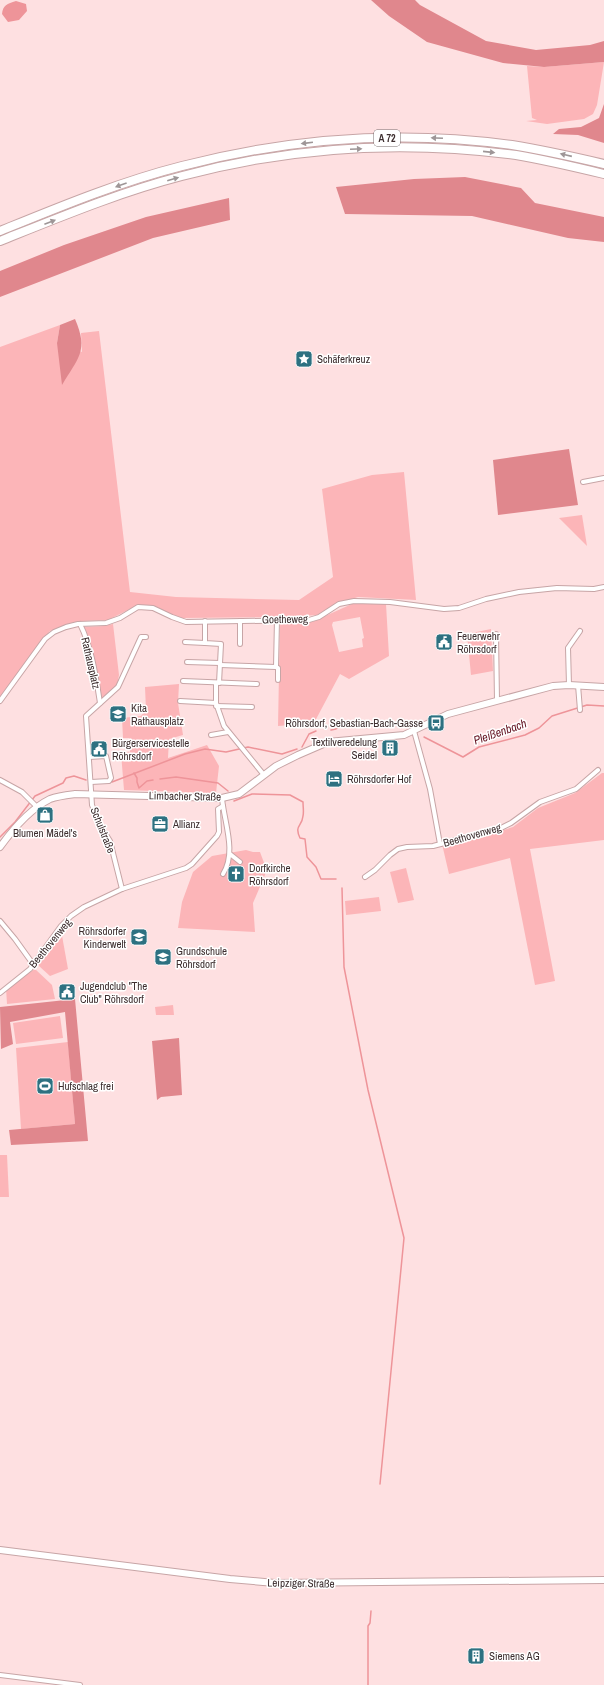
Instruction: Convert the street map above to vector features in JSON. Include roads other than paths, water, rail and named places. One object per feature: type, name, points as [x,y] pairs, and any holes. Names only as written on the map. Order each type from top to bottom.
[{"type":"highway","name":"A 72","points":[[0,231],[57,208],[134,180],[180,166],[237,153],[312,142],[403,138],[474,141],[551,152],[604,164]]},
{"type":"highway","name":"A 72","points":[[0,241],[102,202],[182,176],[239,162],[320,151],[386,147],[452,149],[523,156],[552,161],[604,174]]},
{"type":"street","points":[[583,482],[604,478]]},
{"type":"street","name":"Goetheweg","points":[[0,701],[49,635],[66,627],[80,624],[106,623],[120,618],[138,608],[146,607],[186,622],[277,619],[308,620],[319,618],[339,604],[354,601],[390,602],[444,609],[459,608],[486,599],[519,592],[557,588],[594,589],[604,587]]},
{"type":"street","points":[[277,619],[276,667],[278,668],[278,680]]},
{"type":"street","points":[[240,620],[240,644]]},
{"type":"street","points":[[205,621],[205,643]]},
{"type":"street","name":"Rathausplatz","points":[[80,624],[87,639],[98,687],[100,703]]},
{"type":"street","points":[[569,685],[568,648],[580,631]]},
{"type":"street","points":[[496,634],[497,702]]},
{"type":"street","name":"Rathausplatz","points":[[91,794],[86,716],[118,687],[141,637],[146,637]]},
{"type":"street","points":[[185,642],[221,644],[216,705],[224,726],[228,732],[264,775]]},
{"type":"street","points":[[186,662],[276,667]]},
{"type":"street","points":[[183,681],[257,684]]},
{"type":"street","points":[[578,685],[580,710]]},
{"type":"street","name":"Limbacher Straße","points":[[0,847],[15,828],[36,806],[50,799],[61,796],[91,794],[222,798],[239,794],[264,775],[293,757],[328,742],[394,736],[414,731],[448,714],[553,686],[604,686]]},
{"type":"street","points":[[180,701],[252,707]]},
{"type":"street","points":[[414,731],[430,789],[440,844]]},
{"type":"street","points":[[211,735],[228,732]]},
{"type":"street","points":[[89,757],[106,756],[111,778],[109,781],[91,782]]},
{"type":"street","name":"Beethovenweg","points":[[365,877],[398,849],[407,846],[440,844],[499,829],[511,823],[540,802],[576,789],[598,770]]},
{"type":"street","points":[[0,780],[22,792],[36,806]]},
{"type":"street","name":"Schulstraße","points":[[91,794],[92,805],[100,825],[110,841],[122,888]]},
{"type":"street","points":[[222,798],[230,854],[223,874]]},
{"type":"street","name":"Beethovenweg","points":[[0,993],[33,964],[61,926],[71,916],[84,907],[122,888],[181,871],[192,864],[217,836],[219,832],[218,808],[223,806]]},
{"type":"street","points":[[230,854],[240,862]]},
{"type":"street","points":[[0,921],[16,939],[33,964]]},
{"type":"street","name":"Leipziger Straße","points":[[0,1550],[275,1583],[604,1580]]},
{"type":"street","points":[[0,1675],[80,1685]]},
{"type":"waterway","name":"Pleißenbach","points":[[424,737],[463,757],[479,747],[525,735],[539,728],[552,716],[587,705],[604,706]]},
{"type":"waterway","name":"Pleißenbach","points":[[331,730],[336,729],[345,723],[367,728]]},
{"type":"waterway","name":"Pleißenbach","points":[[302,747],[309,734],[316,731]]},
{"type":"waterway","name":"Pleißenbach","points":[[112,782],[185,754],[205,749],[226,752],[248,747],[282,754],[297,749]]},
{"type":"waterway","points":[[134,773],[137,778],[139,788],[147,781],[153,780]]},
{"type":"waterway","name":"Pleißenbach","points":[[0,837],[15,822],[35,796],[63,783],[66,778],[74,776],[86,780]]},
{"type":"waterway","points":[[160,779],[176,777],[218,783],[228,791]]},
{"type":"waterway","points":[[234,801],[252,794],[290,795],[303,802],[303,814],[298,828],[298,834],[300,838],[305,839],[307,857],[316,867],[321,879],[336,879]]},
{"type":"waterway","points":[[342,888],[344,967],[368,1090],[404,1238],[380,1484]]},
{"type":"waterway","points":[[368,1685],[368,1626],[370,1623],[371,1611]]},
{"type":"place","name":"Schäferkreuz","points":[[304,359]]},
{"type":"place","name":"Feuerwehr Röhrsdorf","points":[[444,642]]},
{"type":"place","name":"Kita Rathausplatz","points":[[118,714]]},
{"type":"place","name":"Röhrsdorf, Sebastian-Bach-Gasse","points":[[436,723]]},
{"type":"place","name":"Textilveredelung Seidel","points":[[390,748]]},
{"type":"place","name":"Bürgerservicestelle Röhrsdorf","points":[[99,749]]},
{"type":"place","name":"Röhrsdorfer Hof","points":[[334,779]]},
{"type":"place","name":"Blumen Mädel's","points":[[45,815]]},
{"type":"place","name":"Allianz","points":[[160,824]]},
{"type":"place","name":"Dorfkirche Röhrsdorf","points":[[236,874]]},
{"type":"place","name":"Röhrsdorfer Kinderwelt","points":[[139,937]]},
{"type":"place","name":"Grundschule Röhrsdorf","points":[[163,957]]},
{"type":"place","name":"Jugendclub \"The Club\" Röhrsdorf","points":[[67,992]]},
{"type":"place","name":"Hufschlag frei","points":[[45,1086]]},
{"type":"place","name":"Siemens AG","points":[[476,1656]]}]
